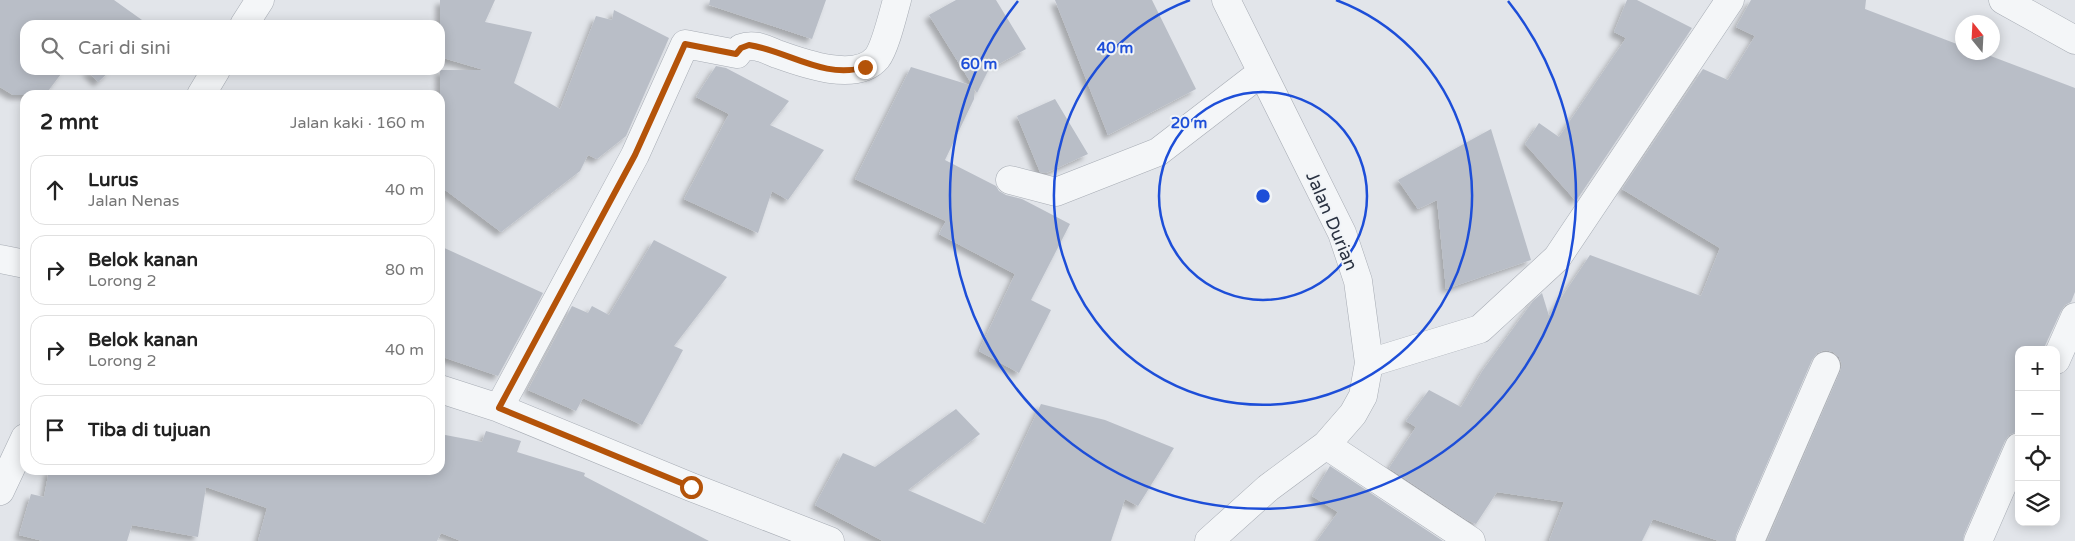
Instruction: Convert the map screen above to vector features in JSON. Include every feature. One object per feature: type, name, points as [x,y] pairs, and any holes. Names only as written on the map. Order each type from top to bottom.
[{"type":"street","points":[[247,20],[260,0]]},
{"type":"street","points":[[499,408],[635,155],[685,44],[736,54],[741,48],[749,45],[810,65],[853,71],[865,67],[876,60],[897,0]]},
{"type":"street","name":"Jalan Durian","points":[[1209,541],[1268,488],[1326,445],[1353,414],[1363,396],[1369,363],[1358,281],[1342,233],[1226,0]]},
{"type":"street","points":[[1369,363],[1480,329],[1557,258],[1730,0]]},
{"type":"street","points":[[2003,0],[2075,40]]},
{"type":"street","points":[[1010,180],[1056,192],[1158,152],[1262,72]]},
{"type":"street","points":[[204,90],[213,75]]},
{"type":"street","points":[[0,259],[20,263]]},
{"type":"street","points":[[2060,351],[2075,316]]},
{"type":"street","points":[[1750,541],[1826,366]]},
{"type":"street","points":[[445,391],[499,408],[820,537]]},
{"type":"street","points":[[1326,445],[1471,541]]},
{"type":"street","points":[[0,491],[20,449]]},
{"type":"street","points":[[1978,541],[2015,456]]},
{"type":"building","points":[[0,0],[114,0],[142,20],[20,20],[20,75],[60,75],[49,90],[20,90],[20,95],[13,95],[0,87]]},
{"type":"building","points":[[440,0],[495,0],[485,22],[532,32],[514,83],[560,109],[596,16],[612,20],[614,10],[669,38],[626,136],[597,159],[588,155],[580,171],[501,232],[445,190],[445,90],[440,90],[440,75],[445,75],[445,70],[484,70],[445,58],[445,20],[440,20]]},
{"type":"building","points":[[710,0],[826,0],[812,39],[709,5]]},
{"type":"building","points":[[956,0],[996,0],[1026,49],[997,65],[994,59],[977,93],[974,89],[974,99],[945,160],[996,186],[999,191],[1006,195],[1022,199],[1070,224],[1031,300],[1051,310],[1019,373],[979,351],[1015,274],[939,234],[946,221],[855,179],[911,67],[973,86],[929,15]]},
{"type":"building","points":[[1055,0],[1152,0],[1196,89],[1108,135]]},
{"type":"building","points":[[1627,0],[1637,0],[1692,28],[1576,201],[1525,144],[1539,123],[1559,137],[1626,38],[1614,32]]},
{"type":"building","points":[[1751,0],[1866,0],[1865,9],[1955,43],[1955,60],[2000,60],[2075,88],[2075,292],[2071,302],[2065,305],[2061,311],[2045,346],[2015,346],[2015,432],[2009,435],[2005,441],[1963,541],[1767,541],[1840,372],[1842,365],[1839,357],[1833,352],[1825,350],[1817,353],[1812,360],[1735,541],[1719,541],[1653,519],[1642,541],[1549,541],[1564,502],[1497,492],[1476,524],[1467,520],[1389,468],[1416,427],[1406,421],[1429,390],[1461,407],[1483,370],[1533,301],[1542,293],[1549,316],[1590,255],[1701,296],[1720,248],[1622,189],[1703,69],[1728,80],[1755,36],[1736,27]]},
{"type":"building","points":[[716,66],[726,68],[789,101],[770,125],[824,150],[788,200],[772,191],[758,233],[684,199],[729,114],[696,97]]},
{"type":"building","points":[[91,75],[106,75],[98,82]]},
{"type":"building","points":[[1055,99],[1088,154],[1046,173],[1040,172],[1017,116]]},
{"type":"building","points":[[1491,129],[1531,260],[1446,289],[1437,200],[1418,209],[1398,180]]},
{"type":"building","points":[[654,240],[727,277],[674,346],[683,350],[642,425],[583,398],[576,411],[528,390],[572,306],[588,313],[592,306],[609,315]]},
{"type":"building","points":[[445,248],[543,293],[498,376],[445,358]]},
{"type":"building","points":[[1041,404],[1105,420],[1174,448],[1138,506],[1125,499],[1111,541],[883,541],[815,505],[843,453],[875,467],[956,409],[980,434],[908,490],[985,524]]},
{"type":"building","points":[[486,431],[521,441],[517,452],[585,473],[584,476],[709,541],[461,541],[441,533],[437,541],[258,541],[267,508],[206,487],[198,537],[132,525],[127,541],[43,541],[19,535],[31,494],[44,497],[48,475],[445,475],[445,435],[482,442]]},
{"type":"building","points":[[1330,466],[1443,541],[1317,541],[1338,512],[1312,496]]},
{"type":"route","points":[[691,487],[499,408],[635,155],[685,44],[736,54],[741,48],[753,45],[810,65],[853,71],[865,67]]}]
